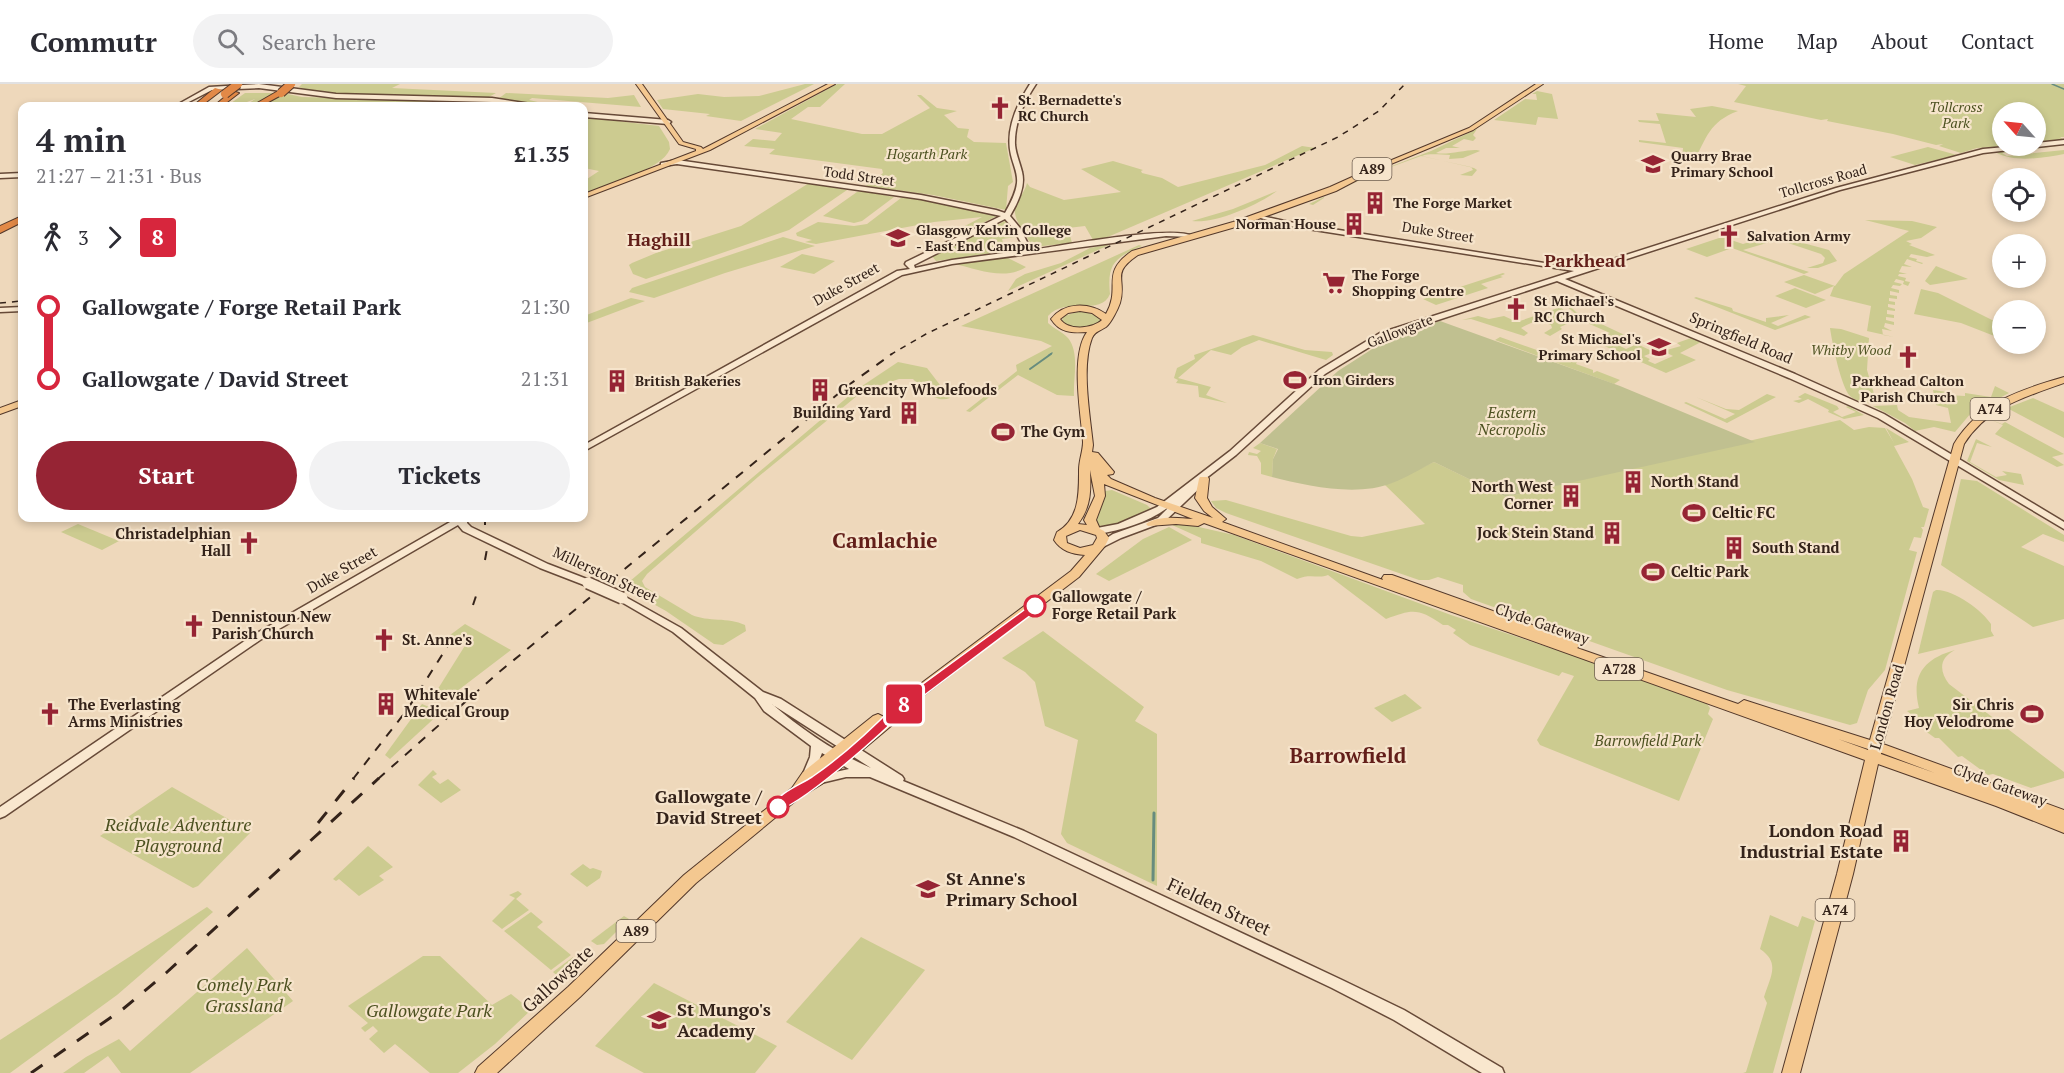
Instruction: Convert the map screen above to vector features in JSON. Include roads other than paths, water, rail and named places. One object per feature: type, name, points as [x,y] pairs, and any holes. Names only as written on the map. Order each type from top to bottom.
[{"type":"highway","points":[[222,102],[237,88],[247,84]]},
{"type":"highway","points":[[262,102],[290,86]]},
{"type":"highway","points":[[202,102],[218,88],[237,88]]},
{"type":"highway","points":[[210,102],[218,88]]},
{"type":"highway","points":[[0,222],[18,213]]},
{"type":"highway","points":[[0,230],[18,221]]},
{"type":"main road","points":[[632,84],[652,105]]},
{"type":"main road","points":[[639,84],[681,143],[696,148]]},
{"type":"main road","points":[[645,173],[675,153],[728,139],[758,119],[821,84]]},
{"type":"main road","points":[[588,194],[645,173],[663,164],[675,153],[696,148],[750,121],[766,118],[832,84]]},
{"type":"main road","name":"A89","points":[[1236,224],[1335,188],[1374,169],[1461,133],[1540,84]]},
{"type":"main road","points":[[665,123],[675,153]]},
{"type":"main road","name":"Duke Street","points":[[1189,236],[1236,224]]},
{"type":"main road","name":"A89","points":[[1106,319],[1116,303],[1118,295],[1116,273],[1125,260],[1141,250],[1189,236]]},
{"type":"main road","points":[[1083,351],[1075,337],[1056,322],[1058,314],[1068,310],[1105,306],[1118,295]]},
{"type":"main road","points":[[1088,309],[1102,314],[1106,319],[1104,324],[1088,335],[1083,351],[1089,453],[1087,488],[1085,505],[1067,530],[1061,534],[1060,540],[1068,549],[1086,551],[1100,546],[1103,538],[1090,520],[1100,493],[1097,473]]},
{"type":"main road","points":[[1065,328],[1094,329]]},
{"type":"main road","name":"London Road","points":[[1791,1073],[1953,461],[1964,436],[1981,416],[2003,402],[2064,382]]},
{"type":"main road","points":[[0,411],[18,404]]},
{"type":"main road","name":"Clyde Gateway","points":[[1089,453],[1097,473],[1119,487],[1220,519],[1316,554],[1455,600],[1875,752],[2064,827]]},
{"type":"main road","name":"Clyde Gateway","points":[[1089,453],[1103,468],[1117,477],[1173,505],[1231,529],[2064,816]]},
{"type":"main road","points":[[1206,477],[1201,498],[1208,509],[1220,519]]},
{"type":"main road","points":[[1152,524],[1187,521],[1231,529]]},
{"type":"main road","points":[[1067,530],[1081,527],[1096,530]]},
{"type":"main road","name":"Gallowgate","points":[[483,1073],[574,992],[690,879],[901,706],[1075,574],[1100,546]]},
{"type":"main road","name":"Gallowgate","points":[[1060,584],[1073,564],[1073,555],[1068,549]]},
{"type":"street","points":[[290,86],[299,84]]},
{"type":"street","points":[[912,266],[1008,215],[1020,185],[1013,153],[1014,126],[1028,92],[1034,84]]},
{"type":"street","points":[[290,86],[336,96],[508,102]]},
{"type":"street","points":[[187,102],[218,88],[281,90]]},
{"type":"street","points":[[588,115],[665,123]]},
{"type":"street","name":"Tollcross Road","points":[[1594,266],[1857,183],[1986,151],[2064,142]]},
{"type":"street","name":"Todd Street","points":[[675,153],[1008,215]]},
{"type":"street","points":[[0,176],[18,175]]},
{"type":"street","points":[[1008,215],[1029,252]]},
{"type":"street","name":"Duke Street","points":[[1259,216],[1290,224],[1582,270]]},
{"type":"street","name":"Duke Street","points":[[1236,224],[1290,224]]},
{"type":"street","name":"Duke Street","points":[[1156,236],[1172,241]]},
{"type":"street","name":"Duke Street","points":[[588,446],[912,266],[1156,236],[1189,236]]},
{"type":"street","name":"Gallowgate","points":[[1100,546],[1117,536],[1152,524],[1313,380],[1365,344],[1400,328],[1594,266]]},
{"type":"street","name":"Springfield Road","points":[[1558,279],[1881,416],[2064,526]]},
{"type":"street","points":[[1,310],[18,309]]},
{"type":"street","name":"Gallowgate","points":[[1096,530],[1121,527],[1173,505]]},
{"type":"street","name":"Duke Street","points":[[0,813],[256,638],[456,522]]},
{"type":"street","name":"Millerston Street","points":[[462,522],[466,529],[544,566],[622,598],[677,630],[759,695],[768,708],[817,744],[843,752]]},
{"type":"street","name":"Millerston Street","points":[[759,695],[777,702],[843,752]]},
{"type":"street","points":[[812,778],[817,744]]},
{"type":"street","name":"Fielden Street","points":[[843,752],[870,774]]},
{"type":"street","name":"Fielden Street","points":[[843,752],[918,792]]},
{"type":"street","name":"Fielden Street","points":[[812,778],[846,773],[870,774],[1028,838],[1399,1015],[1496,1073]]},
{"type":"waterway","points":[[2052,84],[2064,89]]},
{"type":"waterway","points":[[1030,369],[1051,354]]},
{"type":"waterway","points":[[1153,880],[1154,813]]},
{"type":"railway","points":[[890,355],[926,334],[1338,137],[1379,111],[1405,84]]},
{"type":"railway","points":[[0,303],[18,301]]},
{"type":"railway","points":[[378,779],[498,673],[850,384],[892,354]]},
{"type":"railway","points":[[485,560],[487,549]]},
{"type":"railway","points":[[473,605],[477,593]]},
{"type":"railway","points":[[353,779],[407,710],[449,644]]},
{"type":"railway","points":[[318,823],[354,778]]},
{"type":"railway","points":[[31,1073],[123,1009],[166,973],[379,778]]},
{"type":"place","name":"St. Bernadette's RC Church","points":[[1000,108]]},
{"type":"place","name":"Quarry Brae Primary School","points":[[1653,164]]},
{"type":"place","name":"The Forge Market","points":[[1375,203]]},
{"type":"place","name":"Norman House","points":[[1354,224]]},
{"type":"place","name":"Salvation Army","points":[[1729,236]]},
{"type":"place","name":"Glasgow Kelvin College - East End Campus","points":[[898,238]]},
{"type":"place","name":"The Forge Shopping Centre","points":[[1334,283]]},
{"type":"place","name":"St Michael's RC Church","points":[[1516,309]]},
{"type":"place","name":"St Michael's Primary School","points":[[1659,347]]},
{"type":"place","name":"Parkhead Calton Parish Church","points":[[1908,357]]},
{"type":"place","name":"Iron Girders","points":[[1295,380]]},
{"type":"place","name":"British Bakeries","points":[[617,381]]},
{"type":"place","name":"Greencity Wholefoods","points":[[820,390]]},
{"type":"place","name":"Building Yard","points":[[909,413]]},
{"type":"place","name":"The Gym","points":[[1003,432]]},
{"type":"place","name":"North Stand","points":[[1633,482]]},
{"type":"place","name":"North West Corner","points":[[1571,496]]},
{"type":"place","name":"Celtic FC","points":[[1694,513]]},
{"type":"place","name":"Jock Stein Stand","points":[[1612,533]]},
{"type":"place","name":"Christadelphian Hall","points":[[249,543]]},
{"type":"place","name":"South Stand","points":[[1734,548]]},
{"type":"place","name":"Celtic Park","points":[[1653,572]]},
{"type":"place","name":"Gallowgate / Forge Retail Park","points":[[1035,606]]},
{"type":"place","name":"Dennistoun New Parish Church","points":[[194,626]]},
{"type":"place","name":"St. Anne's","points":[[384,640]]},
{"type":"place","name":"Whitevale Medical Group","points":[[386,704]]},
{"type":"place","name":"The Everlasting Arms Ministries","points":[[50,714]]},
{"type":"place","name":"Sir Chris Hoy Velodrome","points":[[2032,714]]},
{"type":"place","name":"Gallowgate / David Street","points":[[778,807]]},
{"type":"place","name":"London Road Industrial Estate","points":[[1901,841]]},
{"type":"place","name":"St Anne's Primary School","points":[[928,889]]},
{"type":"place","name":"St Mungo's Academy","points":[[659,1020]]},
{"type":"district","name":"Haghill","points":[[659,240]]},
{"type":"district","name":"Parkhead","points":[[1585,261]]},
{"type":"district","name":"Camlachie","points":[[885,541]]},
{"type":"district","name":"Barrowfield","points":[[1348,756]]},
{"type":"park label","name":"Tollcross Park","points":[[1956,116]]},
{"type":"park label","name":"Hogarth Park","points":[[927,154]]},
{"type":"park label","name":"Whitby Wood","points":[[1851,350]]},
{"type":"park label","name":"Eastern Necropolis","points":[[1512,422]]},
{"type":"park label","name":"Barrowfield Park","points":[[1648,741]]},
{"type":"park label","name":"Reidvale Adventure Playground","points":[[178,835]]},
{"type":"park label","name":"Comely Park Grassland","points":[[244,995]]},
{"type":"park label","name":"Gallowgate Park","points":[[429,1011]]}]
